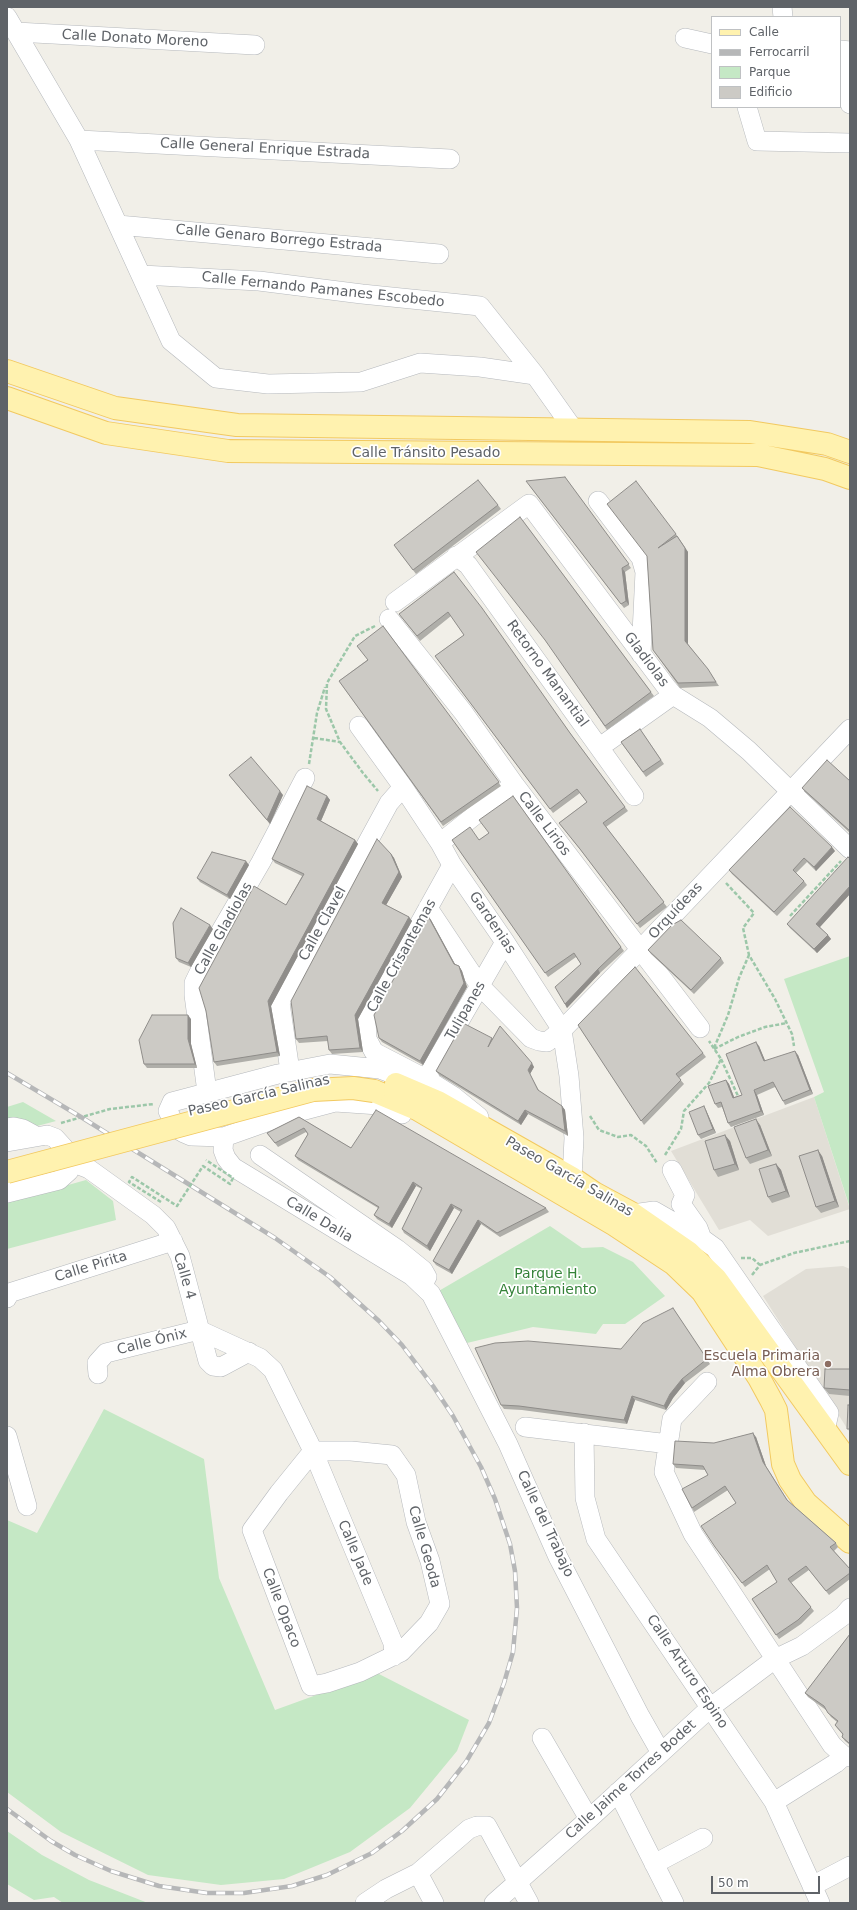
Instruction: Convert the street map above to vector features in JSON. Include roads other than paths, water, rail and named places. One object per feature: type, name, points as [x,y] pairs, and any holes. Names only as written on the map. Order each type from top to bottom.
[{"type":"main road","name":"Calle Tránsito Pesado","points":[[7,371],[115,408],[237,425],[750,432],[827,444],[850,452]]},
{"type":"main road","name":"Calle Tránsito Pesado","points":[[7,398],[106,433],[228,451],[758,454],[825,469],[850,478]]},
{"type":"main road","name":"Paseo García Salinas","points":[[7,1162],[181,1114],[311,1081],[341,1078],[373,1085],[615,1225],[688,1251]]},
{"type":"main road","name":"Paseo García Salinas","points":[[7,1172],[314,1090],[353,1088],[392,1083],[438,1102],[498,1135],[572,1178],[594,1193],[633,1214],[688,1251]]},
{"type":"main road","points":[[688,1251],[716,1279],[850,1464]]},
{"type":"main road","points":[[688,1251],[702,1291],[759,1378],[776,1410],[783,1464],[790,1480],[806,1503],[850,1542]]},
{"type":"street","name":"Calle Donato Moreno","points":[[12,25],[255,45]]},
{"type":"street","points":[[12,25],[79,140],[171,341],[216,378],[268,384],[362,382],[420,363],[480,366],[535,374],[574,430]]},
{"type":"street","points":[[686,38],[711,44]]},
{"type":"street","points":[[841,67],[850,104]]},
{"type":"street","points":[[747,108],[758,141],[850,143]]},
{"type":"street","name":"Calle General Enrique Estrada","points":[[79,140],[450,159]]},
{"type":"street","name":"Calle Genaro Borrego Estrada","points":[[118,225],[439,254]]},
{"type":"street","name":"Calle Fernando Pamanes Escobedo","points":[[141,275],[259,282],[480,306],[535,374]]},
{"type":"street","points":[[598,501],[641,558],[644,572],[641,654]]},
{"type":"street","name":"Gladiolas","points":[[456,556],[528,504],[673,695],[710,718],[749,751],[848,853]]},
{"type":"street","name":"Calle Lirios","points":[[456,556],[392,611],[514,784],[639,951],[700,1028]]},
{"type":"street","name":"Retorno Manantial","points":[[456,556],[468,565],[634,796]]},
{"type":"street","points":[[600,747],[673,695]]},
{"type":"street","name":"Gardenias","points":[[359,726],[403,787],[440,843],[452,865],[505,942],[562,1030],[569,1076],[574,1138],[572,1178]]},
{"type":"street","name":"Orquídeas","points":[[428,908],[480,986],[532,1038],[539,1042],[546,1042],[562,1030],[639,951],[789,791],[850,729]]},
{"type":"street","name":"Calle Gladiolas","points":[[207,1092],[194,995],[194,983],[211,948],[261,862],[305,778]]},
{"type":"street","points":[[440,843],[514,784]]},
{"type":"street","name":"Calle Clavel","points":[[290,1071],[280,1003],[389,803],[403,787]]},
{"type":"street","name":"Calle Crisantemas","points":[[452,865],[366,1020],[367,1039],[374,1052],[426,1079],[474,1112],[498,1135]]},
{"type":"street","name":"Tulipanes","points":[[426,1079],[505,942]]},
{"type":"street","points":[[438,1102],[416,1082],[380,1069],[330,1064],[290,1071],[172,1102],[168,1111],[177,1129],[191,1136],[224,1137],[286,1115],[335,1102],[379,1105],[403,1114],[430,1128],[450,1129]]},
{"type":"street","points":[[7,1128],[14,1127],[42,1136],[55,1138],[65,1149],[71,1162],[70,1171],[59,1180],[7,1193]]},
{"type":"street","points":[[7,1142],[42,1136]]},
{"type":"street","name":"Calle Dalia","points":[[224,1137],[223,1150],[226,1158],[233,1167],[412,1276],[431,1294]]},
{"type":"street","points":[[260,1155],[318,1193],[402,1253],[423,1270],[430,1281],[431,1294]]},
{"type":"street","name":"Calle 4","points":[[71,1162],[89,1169],[153,1215],[166,1228],[180,1256],[208,1361],[214,1366],[222,1368],[248,1352]]},
{"type":"street","points":[[666,1168],[685,1195],[681,1204],[698,1228],[688,1251],[715,1248],[829,1413],[825,1431]]},
{"type":"street","name":"Calle Pirita","points":[[8,1296],[173,1241]]},
{"type":"street","name":"Calle del Trabajo","points":[[431,1294],[508,1444],[558,1557],[640,1716],[661,1753]]},
{"type":"street","name":"Calle Jade","points":[[199,1330],[260,1358],[273,1370],[313,1451],[393,1643],[394,1656]]},
{"type":"street","name":"Calle Ónix","points":[[98,1374],[97,1363],[106,1353],[199,1330]]},
{"type":"street","points":[[707,1382],[672,1419],[664,1472],[693,1534],[832,1744],[847,1756],[774,1802]]},
{"type":"street","points":[[525,1427],[669,1444]]},
{"type":"street","name":"Calle Arturo Espino","points":[[584,1433],[585,1498],[596,1540],[711,1707],[774,1802],[816,1895]]},
{"type":"street","points":[[7,1436],[27,1506]]},
{"type":"street","name":"Calle Geoda","points":[[311,1686],[327,1683],[360,1672],[401,1652],[429,1623],[440,1604],[430,1561],[416,1522],[406,1475],[392,1455],[351,1451],[313,1451]]},
{"type":"street","name":"Calle Opaco","points":[[311,1686],[252,1530],[279,1493],[313,1451]]},
{"type":"street","name":"Calle Jaime Torres Bodet","points":[[494,1903],[589,1819],[711,1707],[775,1659],[802,1646],[843,1616],[850,1608]]},
{"type":"street","points":[[542,1738],[589,1819]]},
{"type":"street","points":[[618,1792],[674,1903]]},
{"type":"street","points":[[365,1903],[386,1889],[418,1873],[469,1829],[477,1826],[487,1826],[529,1903]]},
{"type":"street","points":[[654,1864],[704,1838]]},
{"type":"street","points":[[816,1895],[850,1866]]},
{"type":"street","points":[[418,1873],[434,1903]]},
{"type":"railway","points":[[7,1073],[81,1117],[275,1238],[330,1277],[379,1321],[402,1345],[433,1386],[453,1416],[481,1467],[495,1499],[510,1544],[515,1571],[517,1608],[513,1652],[504,1683],[489,1723],[466,1762],[437,1799],[402,1831],[372,1853],[327,1875],[292,1886],[244,1893],[207,1893],[159,1886],[111,1871],[75,1855],[51,1841],[7,1809]]},
{"type":"place","name":"Escuela Primaria Alma Obrera","points":[[828,1364]]},
{"type":"park label","name":"Parque H. Ayuntamiento","points":[[548,1282]]}]
